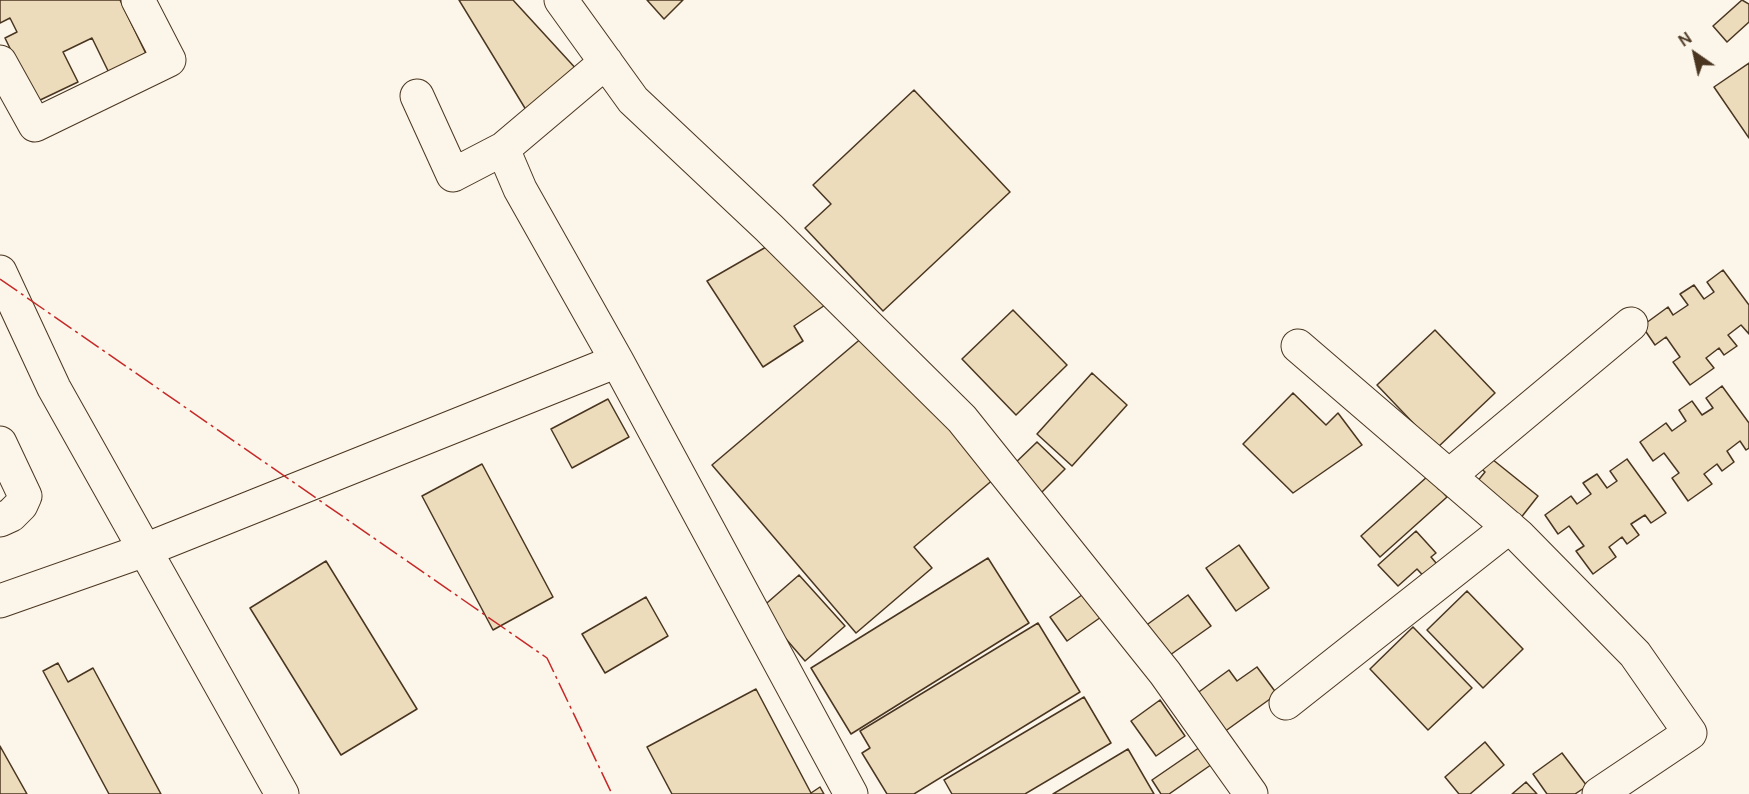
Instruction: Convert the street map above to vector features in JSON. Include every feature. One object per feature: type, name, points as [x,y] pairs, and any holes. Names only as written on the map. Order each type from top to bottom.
[{"type":"street","points":[[0,62],[35,126],[169,60],[138,0]]},
{"type":"street","points":[[561,0],[633,100],[769,228],[962,419],[1165,673],[1251,794]]},
{"type":"street","points":[[417,96],[453,175],[503,148],[606,62]]},
{"type":"street","points":[[503,148],[520,189],[617,361],[851,794]]},
{"type":"street","points":[[0,273],[54,388],[282,794]]},
{"type":"street","points":[[1449,476],[1631,324]]},
{"type":"street","points":[[1298,346],[1509,527],[1635,654],[1690,733],[1599,794]]},
{"type":"street","points":[[0,601],[146,550],[617,361]]},
{"type":"street","points":[[0,443],[25,496],[11,515],[0,520]]},
{"type":"street","points":[[1286,704],[1509,527]]},
{"type":"building","points":[[0,0],[120,0],[149,60],[112,79],[92,38],[63,52],[78,82],[36,102],[5,38],[17,32],[10,18],[0,23]]},
{"type":"building","points":[[459,0],[513,0],[579,72],[531,118]]},
{"type":"building","points":[[647,0],[683,0],[664,19]]},
{"type":"building","points":[[1742,0],[1749,4],[1749,22],[1727,42],[1713,26]]},
{"type":"building","points":[[1749,63],[1749,138],[1714,87]]},
{"type":"building","points":[[914,90],[1010,192],[883,311],[805,228],[831,204],[813,185]]},
{"type":"building","points":[[773,243],[834,299],[794,326],[803,341],[763,367],[707,281]]},
{"type":"building","points":[[1723,270],[1749,305],[1749,334],[1741,325],[1728,335],[1737,346],[1724,355],[1719,348],[1706,358],[1714,368],[1690,385],[1673,362],[1680,357],[1666,337],[1655,345],[1642,326],[1668,307],[1673,315],[1688,305],[1680,294],[1694,285],[1704,299],[1714,292],[1707,282]]},
{"type":"building","points":[[1013,310],[1067,365],[1016,415],[962,359]]},
{"type":"building","points":[[1435,330],[1495,393],[1437,448],[1377,385]]},
{"type":"building","points":[[870,331],[995,478],[914,547],[932,568],[856,633],[712,465]]},
{"type":"building","points":[[1092,373],[1127,405],[1072,466],[1037,434]]},
{"type":"building","points":[[1722,386],[1749,423],[1749,448],[1746,450],[1740,441],[1727,451],[1734,462],[1722,471],[1717,464],[1704,474],[1712,484],[1688,501],[1672,478],[1679,473],[1664,453],[1653,461],[1640,442],[1666,423],[1672,431],[1686,421],[1679,410],[1692,401],[1702,415],[1713,408],[1706,398]]},
{"type":"building","points":[[1293,393],[1326,425],[1338,413],[1362,445],[1293,493],[1243,444]]},
{"type":"building","points":[[608,399],[629,437],[572,468],[551,429]]},
{"type":"building","points":[[1037,442],[1065,469],[1038,496],[1010,468]]},
{"type":"building","points":[[1482,451],[1538,496],[1516,524],[1472,488],[1485,472],[1474,462]]},
{"type":"building","points":[[1627,459],[1666,513],[1651,523],[1645,515],[1631,524],[1639,535],[1627,544],[1622,537],[1609,547],[1616,557],[1593,574],[1576,551],[1584,546],[1569,526],[1558,534],[1545,515],[1571,496],[1577,504],[1591,494],[1583,483],[1597,474],[1607,488],[1617,481],[1610,471]]},
{"type":"building","points":[[482,464],[553,597],[493,630],[422,496]]},
{"type":"building","points":[[1428,476],[1447,497],[1380,557],[1361,536]]},
{"type":"building","points":[[1416,531],[1436,553],[1431,557],[1442,570],[1429,582],[1417,569],[1398,586],[1378,565]]},
{"type":"building","points":[[1239,545],[1269,588],[1236,611],[1206,568]]},
{"type":"building","points":[[988,558],[1029,623],[851,734],[811,668]]},
{"type":"building","points":[[326,561],[417,709],[341,755],[250,608]]},
{"type":"building","points":[[799,575],[845,626],[805,661],[760,609]]},
{"type":"building","points":[[1095,586],[1111,610],[1067,641],[1050,617]]},
{"type":"building","points":[[1467,591],[1523,649],[1483,688],[1427,630]]},
{"type":"building","points":[[1188,595],[1211,626],[1163,660],[1141,629]]},
{"type":"building","points":[[646,597],[668,636],[605,673],[582,634]]},
{"type":"building","points":[[1038,623],[1080,692],[914,794],[887,794],[862,753],[870,748],[860,731]]},
{"type":"building","points":[[1413,627],[1472,688],[1428,730],[1370,669]]},
{"type":"building","points":[[58,663],[68,682],[93,668],[161,794],[109,794],[43,671]]},
{"type":"building","points":[[1257,667],[1277,694],[1224,732],[1196,694],[1229,670],[1237,681]]},
{"type":"building","points":[[756,689],[811,793],[820,787],[824,794],[672,794],[647,747]]},
{"type":"building","points":[[1084,697],[1111,743],[1025,794],[952,794],[944,780]]},
{"type":"building","points":[[1160,700],[1185,736],[1156,756],[1131,721]]},
{"type":"building","points":[[1485,742],[1504,765],[1470,794],[1459,794],[1445,777]]},
{"type":"building","points":[[1206,743],[1218,760],[1169,794],[1161,794],[1152,780]]},
{"type":"building","points":[[0,746],[27,794],[0,794]]},
{"type":"building","points":[[1128,749],[1154,794],[1053,794]]},
{"type":"building","points":[[1562,753],[1587,786],[1575,794],[1547,794],[1533,774]]},
{"type":"building","points":[[1526,782],[1537,794],[1512,794]]},
{"type":"power","points":[[0,279],[547,658],[612,794]]}]
